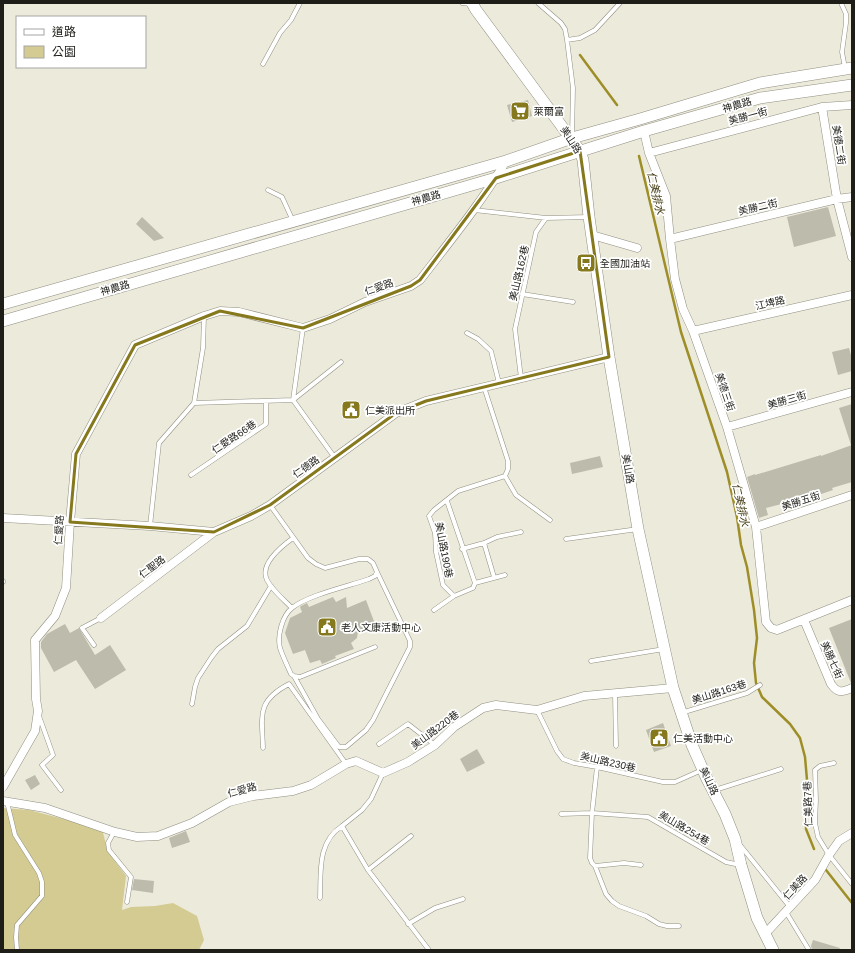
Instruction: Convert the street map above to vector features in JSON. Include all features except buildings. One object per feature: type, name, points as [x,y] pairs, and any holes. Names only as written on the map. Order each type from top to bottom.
[{"type":"street","name":"美山路","points":[[469,3],[572,138],[580,151],[583,160],[589,217],[609,357],[638,529],[673,688],[692,745],[725,814],[735,839],[757,918],[773,950]]},
{"type":"street","name":"神農路","points":[[3,304],[506,161],[572,138],[640,120],[760,83],[848,68]]},
{"type":"street","name":"神農路","points":[[3,321],[496,178],[644,131],[760,98],[852,85]]},
{"type":"street","name":"美勝一街","points":[[649,153],[822,107],[852,105]]},
{"type":"street","name":"美德二街","points":[[822,107],[837,199],[852,257]]},
{"type":"street","name":"美德三街","points":[[644,131],[649,153],[666,196],[675,279],[683,309],[693,331],[727,427],[756,527],[766,622],[771,628],[777,630],[804,620]]},
{"type":"street","name":"仁愛路","points":[[3,787],[35,731],[38,711],[36,699],[35,640],[55,616],[66,588],[76,454],[135,345],[220,310],[239,312],[303,328],[330,319],[366,302],[411,286],[420,280],[473,210],[496,178],[506,161]]},
{"type":"street","name":"美勝二街","points":[[670,239],[837,199],[852,197]]},
{"type":"street","points":[[592,235],[637,248]]},
{"type":"street","name":"江埤路","points":[[693,331],[852,295]]},
{"type":"street","name":"仁德路","points":[[3,518],[150,526],[214,532],[251,516],[270,505],[396,413],[426,401],[609,357]]},
{"type":"street","name":"美勝三街","points":[[727,427],[852,392]]},
{"type":"street","name":"美勝五街","points":[[756,527],[852,495]]},
{"type":"street","name":"仁聖路","points":[[101,618],[214,532]]},
{"type":"street","points":[[804,620],[852,600]]},
{"type":"street","name":"美勝七街","points":[[804,620],[831,684],[835,690],[843,692],[852,688]]},
{"type":"street","name":"美山路220巷","points":[[384,773],[408,762],[435,745],[454,727],[483,708],[496,705],[537,710],[584,696],[673,688]]},
{"type":"street","points":[[346,764],[356,761],[384,773]]},
{"type":"street","name":"仁愛路","points":[[5,801],[45,808],[115,832],[137,837],[158,836],[192,824],[229,802],[253,796],[293,791],[311,785],[346,764]]},
{"type":"street","name":"仁美路","points":[[765,934],[815,880],[839,841],[852,833]]},
{"type":"lane","points":[[263,64],[280,33],[291,20],[300,3]]},
{"type":"lane","points":[[538,3],[561,23],[565,29],[573,88],[572,138]]},
{"type":"lane","points":[[567,40],[580,38],[595,30],[620,3]]},
{"type":"lane","points":[[841,3],[846,14],[842,52],[848,68]]},
{"type":"lane","points":[[268,190],[282,197],[293,221]]},
{"type":"lane","points":[[473,210],[546,218],[589,217]]},
{"type":"lane","name":"美山路162巷","points":[[521,378],[515,329],[536,232],[546,218]]},
{"type":"lane","points":[[522,294],[573,302]]},
{"type":"lane","points":[[150,526],[159,443],[194,403],[203,348],[204,316]]},
{"type":"lane","points":[[303,328],[293,400],[335,458]]},
{"type":"lane","points":[[467,333],[478,339],[491,351],[499,383]]},
{"type":"lane","points":[[194,403],[293,400],[341,362]]},
{"type":"lane","points":[[484,386],[508,461],[508,469],[505,476],[516,495],[550,520]]},
{"type":"lane","name":"仁愛路66巷","points":[[191,475],[266,424],[266,401]]},
{"type":"lane","name":"美山路190巷","points":[[454,596],[443,585],[436,552],[435,533],[429,516],[434,510],[458,491],[505,476]]},
{"type":"lane","points":[[434,610],[454,596],[473,588],[474,583],[447,501]]},
{"type":"lane","points":[[270,505],[308,558],[316,564],[325,568],[359,559],[368,559],[373,562],[410,641],[410,647],[373,720],[366,730],[346,747],[339,747],[318,719],[294,676],[291,674],[280,647],[280,632],[285,615],[292,608],[314,597],[369,579],[375,576],[377,572]]},
{"type":"lane","points":[[566,539],[638,529]]},
{"type":"lane","name":"美山路190巷","points":[[462,549],[484,543],[497,537],[521,532]]},
{"type":"lane","points":[[292,608],[271,586],[266,579],[266,572],[268,563],[278,550],[293,538]]},
{"type":"lane","points":[[484,543],[494,577]]},
{"type":"lane","points":[[474,583],[505,575]]},
{"type":"lane","points":[[192,704],[194,687],[208,663],[218,649],[247,626],[271,586]]},
{"type":"lane","points":[[94,645],[82,628],[101,618]]},
{"type":"lane","points":[[294,676],[300,677],[375,646]]},
{"type":"lane","points":[[591,661],[664,648]]},
{"type":"lane","points":[[263,748],[262,718],[264,706],[268,699],[276,691],[289,684],[346,764]]},
{"type":"lane","name":"美山路163巷","points":[[681,713],[747,693],[760,685]]},
{"type":"lane","points":[[615,694],[616,746]]},
{"type":"lane","name":"美山路230巷","points":[[537,710],[557,751],[564,759],[574,763],[663,782],[675,782],[703,770]]},
{"type":"lane","points":[[38,711],[53,755],[42,765],[62,790]]},
{"type":"lane","points":[[380,744],[408,724],[435,745]]},
{"type":"lane","name":"仁美路7巷","points":[[829,855],[818,837],[815,823],[815,770],[820,766],[834,762]]},
{"type":"lane","points":[[597,767],[592,813],[590,858],[595,866],[606,894],[619,906],[646,916],[659,924],[679,926]]},
{"type":"lane","points":[[713,791],[781,769]]},
{"type":"lane","points":[[320,898],[322,854],[326,844],[337,829],[362,810],[371,799],[384,773]]},
{"type":"lane","points":[[5,801],[15,835],[39,873],[42,882],[42,896],[17,925],[17,950]]},
{"type":"lane","name":"美山路254巷","points":[[561,814],[592,813],[648,817],[726,862],[741,865]]},
{"type":"lane","points":[[342,826],[368,870],[429,950]]},
{"type":"lane","points":[[115,832],[108,843],[109,850],[131,877],[127,902]]},
{"type":"lane","points":[[368,870],[411,836]]},
{"type":"lane","points":[[735,839],[788,910],[809,950]]},
{"type":"lane","points":[[829,855],[852,884]]},
{"type":"lane","points":[[595,866],[624,863],[641,865]]},
{"type":"lane","points":[[408,924],[435,908],[463,899]]},
{"type":"highlighted area","points":[[580,151],[609,357],[426,401],[396,413],[270,505],[214,532],[70,522],[76,454],[135,345],[220,311],[303,328],[411,286],[420,280],[496,178]]},
{"type":"green space","points":[[3,808],[29,810],[102,829],[108,852],[126,876],[122,910],[131,907],[155,906],[173,903],[197,916],[204,940],[199,950],[3,950]]},
{"type":"waterway","name":"仁美排水","points":[[580,55],[617,105]]},
{"type":"waterway","name":"仁美排水","points":[[639,156],[681,332],[727,472],[737,517],[754,610],[757,638],[754,663],[756,683],[762,697],[790,724],[800,738],[805,757],[807,780],[806,829],[814,849]]},
{"type":"waterway","name":"仁美排水","points":[[826,870],[852,903]]},
{"type":"place","name":"萊爾富","points":[[520,111]]},
{"type":"place","name":"全國加油站","points":[[586,263]]},
{"type":"place","name":"仁美派出所","points":[[351,410]]},
{"type":"place","name":"老人文康活動中心","points":[[327,627]]},
{"type":"place","name":"仁美活動中心","points":[[659,738]]}]
